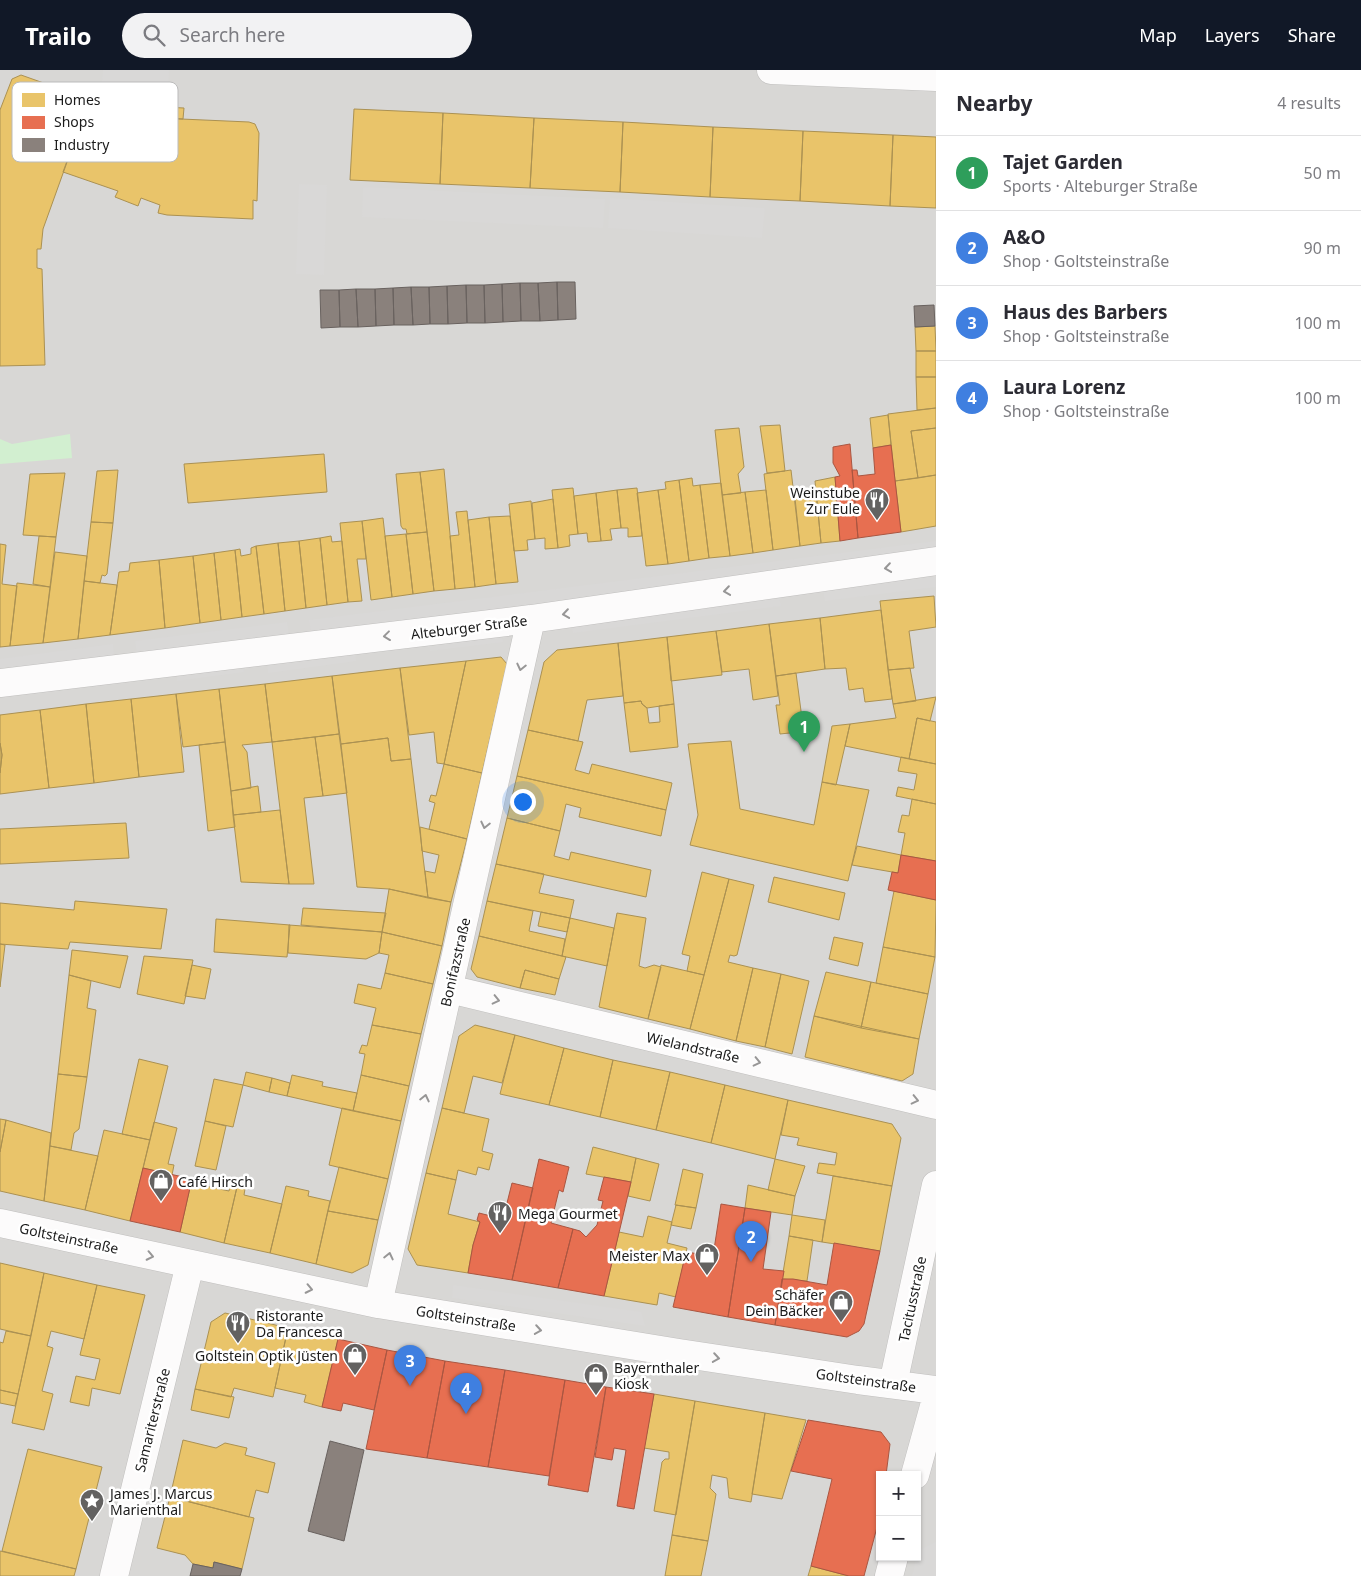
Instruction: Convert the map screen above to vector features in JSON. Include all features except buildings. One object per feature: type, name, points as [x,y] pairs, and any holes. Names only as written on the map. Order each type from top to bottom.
[{"type":"street","points":[[771,70],[936,77]]},
{"type":"street","name":"Alteburger Straße","points":[[0,682],[532,619],[936,561]]},
{"type":"street","name":"Bonifazstraße","points":[[378,1304],[532,619]]},
{"type":"street","name":"Wielandstraße","points":[[449,989],[936,1105]]},
{"type":"street","name":"Tacitusstraße","points":[[893,1384],[936,1185]]},
{"type":"street","name":"Goltsteinstraße","points":[[0,1223],[378,1304],[679,1353],[936,1390]]},
{"type":"street","name":"Samariterstraße","points":[[114,1576],[190,1264]]},
{"type":"street","points":[[916,1471],[936,1399]]},
{"type":"street","points":[[889,1576],[893,1561]]},
{"type":"shaded area","points":[[0,70],[936,70],[936,1576],[0,1576]]},
{"type":"shaded area","points":[[103,70],[169,70],[169,82],[102,82]]},
{"type":"shaded area","points":[[299,184],[327,185],[324,275],[296,274]]},
{"type":"shaded area","points":[[363,187],[605,199],[603,228],[362,217]]},
{"type":"shaded area","points":[[610,198],[765,208],[762,238],[608,228]]},
{"type":"shaded area","points":[[936,541],[936,554],[311,632],[309,620]]},
{"type":"shaded area","points":[[936,576],[936,587],[825,601],[823,590]]},
{"type":"shaded area","points":[[779,596],[781,606],[573,633],[571,623]]},
{"type":"shaded area","points":[[287,622],[289,635],[137,654],[135,641]]},
{"type":"shaded area","points":[[501,631],[503,642],[430,651],[429,640]]},
{"type":"shaded area","points":[[113,644],[114,657],[0,671],[0,659]]},
{"type":"shaded area","points":[[355,649],[356,661],[268,673],[267,661]]},
{"type":"shaded area","points":[[242,662],[244,672],[177,681],[177,671]]},
{"type":"shaded area","points":[[453,1285],[641,1312],[645,1326],[452,1298]]},
{"type":"shaded area","points":[[936,1542],[936,1576],[912,1576],[916,1561],[921,1561],[921,1550]]},
{"type":"green space","points":[[70,434],[72,458],[0,464],[0,439],[12,444]]},
{"type":"place","name":"Weinstube Zur Eule","points":[[877,521]]},
{"type":"place","name":"Tajet Garden","points":[[804,752]]},
{"type":"place","name":"Café Hirsch","points":[[161,1202]]},
{"type":"place","name":"Mega Gourmet","points":[[500,1234]]},
{"type":"place","name":"A&O","points":[[751,1262]]},
{"type":"place","name":"Meister Max","points":[[707,1276]]},
{"type":"place","name":"Schäfer Dein Bäcker","points":[[841,1323]]},
{"type":"place","name":"Ristorante Da Francesca","points":[[238,1344]]},
{"type":"place","name":"Goltstein Optik Jüsten","points":[[355,1376]]},
{"type":"place","name":"Haus des Barbers","points":[[410,1386]]},
{"type":"place","name":"Bayernthaler Kiosk","points":[[596,1396]]},
{"type":"place","name":"Laura Lorenz","points":[[466,1414]]},
{"type":"place","name":"James J. Marcus Marienthal","points":[[92,1522]]}]
